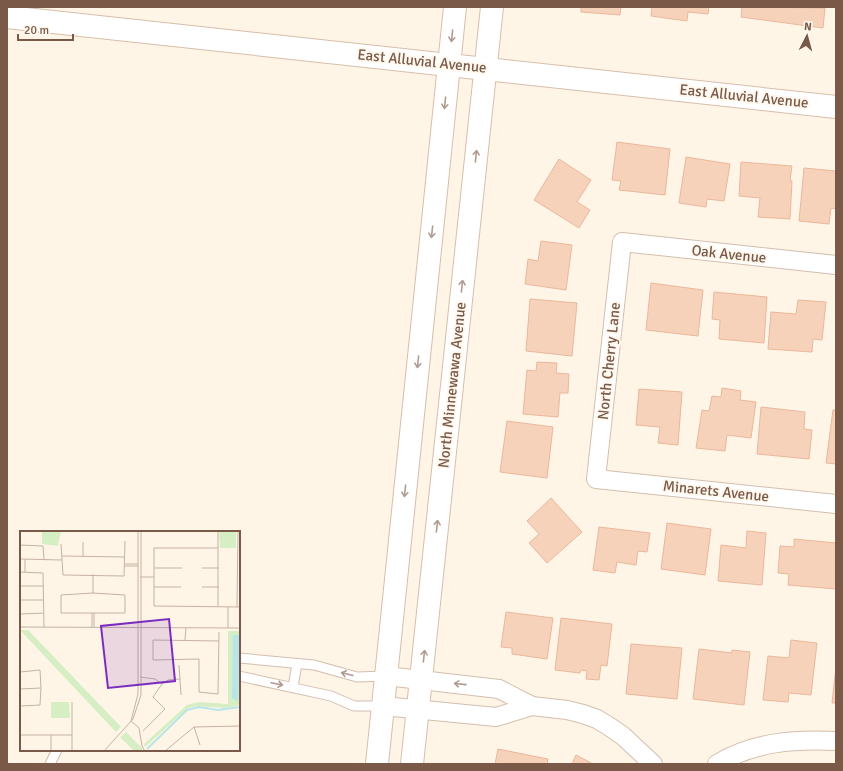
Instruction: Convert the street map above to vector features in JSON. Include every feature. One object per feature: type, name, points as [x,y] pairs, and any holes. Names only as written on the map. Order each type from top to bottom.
[{"type":"main road","points":[[377,764],[455,7]]},
{"type":"main road","name":"North Minnewawa Avenue","points":[[412,764],[492,7]]},
{"type":"main road","name":"East Alluvial Avenue","points":[[7,17],[836,106]]},
{"type":"street","name":"Oak Avenue","points":[[622,242],[836,265]]},
{"type":"street","name":"North Cherry Lane","points":[[596,479],[622,242]]},
{"type":"street","name":"Minarets Avenue","points":[[596,479],[836,504]]},
{"type":"street","points":[[386,676],[499,689],[532,706],[567,710],[597,719],[610,726],[623,736],[653,764]]},
{"type":"street","points":[[383,706],[496,717],[532,706]]},
{"type":"street","points":[[717,764],[730,756],[758,746],[788,741],[836,741]]},
{"type":"lane","points":[[240,658],[314,666],[357,677],[386,676]]},
{"type":"lane","points":[[293,687],[297,664]]},
{"type":"lane","points":[[240,676],[331,696],[354,706],[383,706]]},
{"type":"lane","points":[[50,764],[56,751]]},
{"type":"building","points":[[581,7],[621,7],[620,15],[581,12]]},
{"type":"building","points":[[652,7],[709,7],[708,14],[688,12],[687,21],[651,16]]},
{"type":"building","points":[[742,7],[825,8],[823,28],[741,17]]},
{"type":"building","points":[[617,142],[670,149],[665,195],[619,190],[621,181],[612,180]]},
{"type":"building","points":[[686,157],[730,164],[724,201],[707,199],[706,207],[679,203]]},
{"type":"building","points":[[559,159],[591,180],[577,202],[590,210],[579,228],[534,200]]},
{"type":"building","points":[[741,162],[792,166],[790,180],[792,181],[790,219],[758,217],[760,198],[739,196]]},
{"type":"building","points":[[804,168],[836,171],[836,209],[831,208],[829,224],[799,221]]},
{"type":"building","points":[[541,241],[572,245],[566,290],[525,284],[528,259],[538,261]]},
{"type":"building","points":[[651,283],[703,290],[698,336],[646,330]]},
{"type":"building","points":[[714,292],[767,297],[764,343],[719,339],[720,320],[712,319]]},
{"type":"building","points":[[530,299],[577,303],[572,356],[526,351]]},
{"type":"building","points":[[798,300],[826,302],[822,340],[813,339],[812,352],[768,349],[771,312],[796,314]]},
{"type":"building","points":[[537,362],[557,363],[556,373],[569,374],[568,393],[560,393],[558,417],[523,414],[527,370],[536,371]]},
{"type":"building","points":[[722,388],[741,391],[740,400],[756,402],[751,438],[727,435],[725,451],[696,448],[702,410],[709,411],[712,396],[721,397]]},
{"type":"building","points":[[639,389],[682,392],[678,445],[658,443],[660,427],[636,425]]},
{"type":"building","points":[[761,407],[805,412],[804,429],[812,430],[809,459],[757,454]]},
{"type":"building","points":[[833,410],[836,410],[836,464],[826,463]]},
{"type":"building","points":[[507,421],[553,427],[547,478],[500,472]]},
{"type":"building","points":[[551,498],[582,532],[547,563],[529,543],[539,534],[527,521]]},
{"type":"building","points":[[667,523],[711,529],[705,575],[661,569]]},
{"type":"building","points":[[599,527],[650,533],[647,552],[638,551],[636,565],[617,562],[615,573],[593,570]]},
{"type":"building","points":[[747,531],[766,533],[762,585],[718,581],[721,545],[746,548]]},
{"type":"building","points":[[794,539],[836,543],[836,589],[788,585],[789,574],[778,573],[780,546],[794,547]]},
{"type":"building","points":[[506,612],[553,618],[547,659],[512,654],[512,648],[501,647]]},
{"type":"building","points":[[561,618],[612,624],[607,666],[601,665],[599,680],[586,679],[587,671],[581,670],[580,673],[555,670]]},
{"type":"building","points":[[791,640],[817,643],[811,695],[789,693],[788,702],[763,700],[768,656],[789,658]]},
{"type":"building","points":[[631,644],[682,648],[677,699],[626,694]]},
{"type":"building","points":[[699,649],[732,653],[732,650],[750,652],[744,705],[693,699]]},
{"type":"building","points":[[836,667],[836,703],[832,703]]},
{"type":"building","points":[[498,749],[548,759],[547,764],[495,764]]},
{"type":"building","points":[[576,755],[593,764],[572,764]]}]
